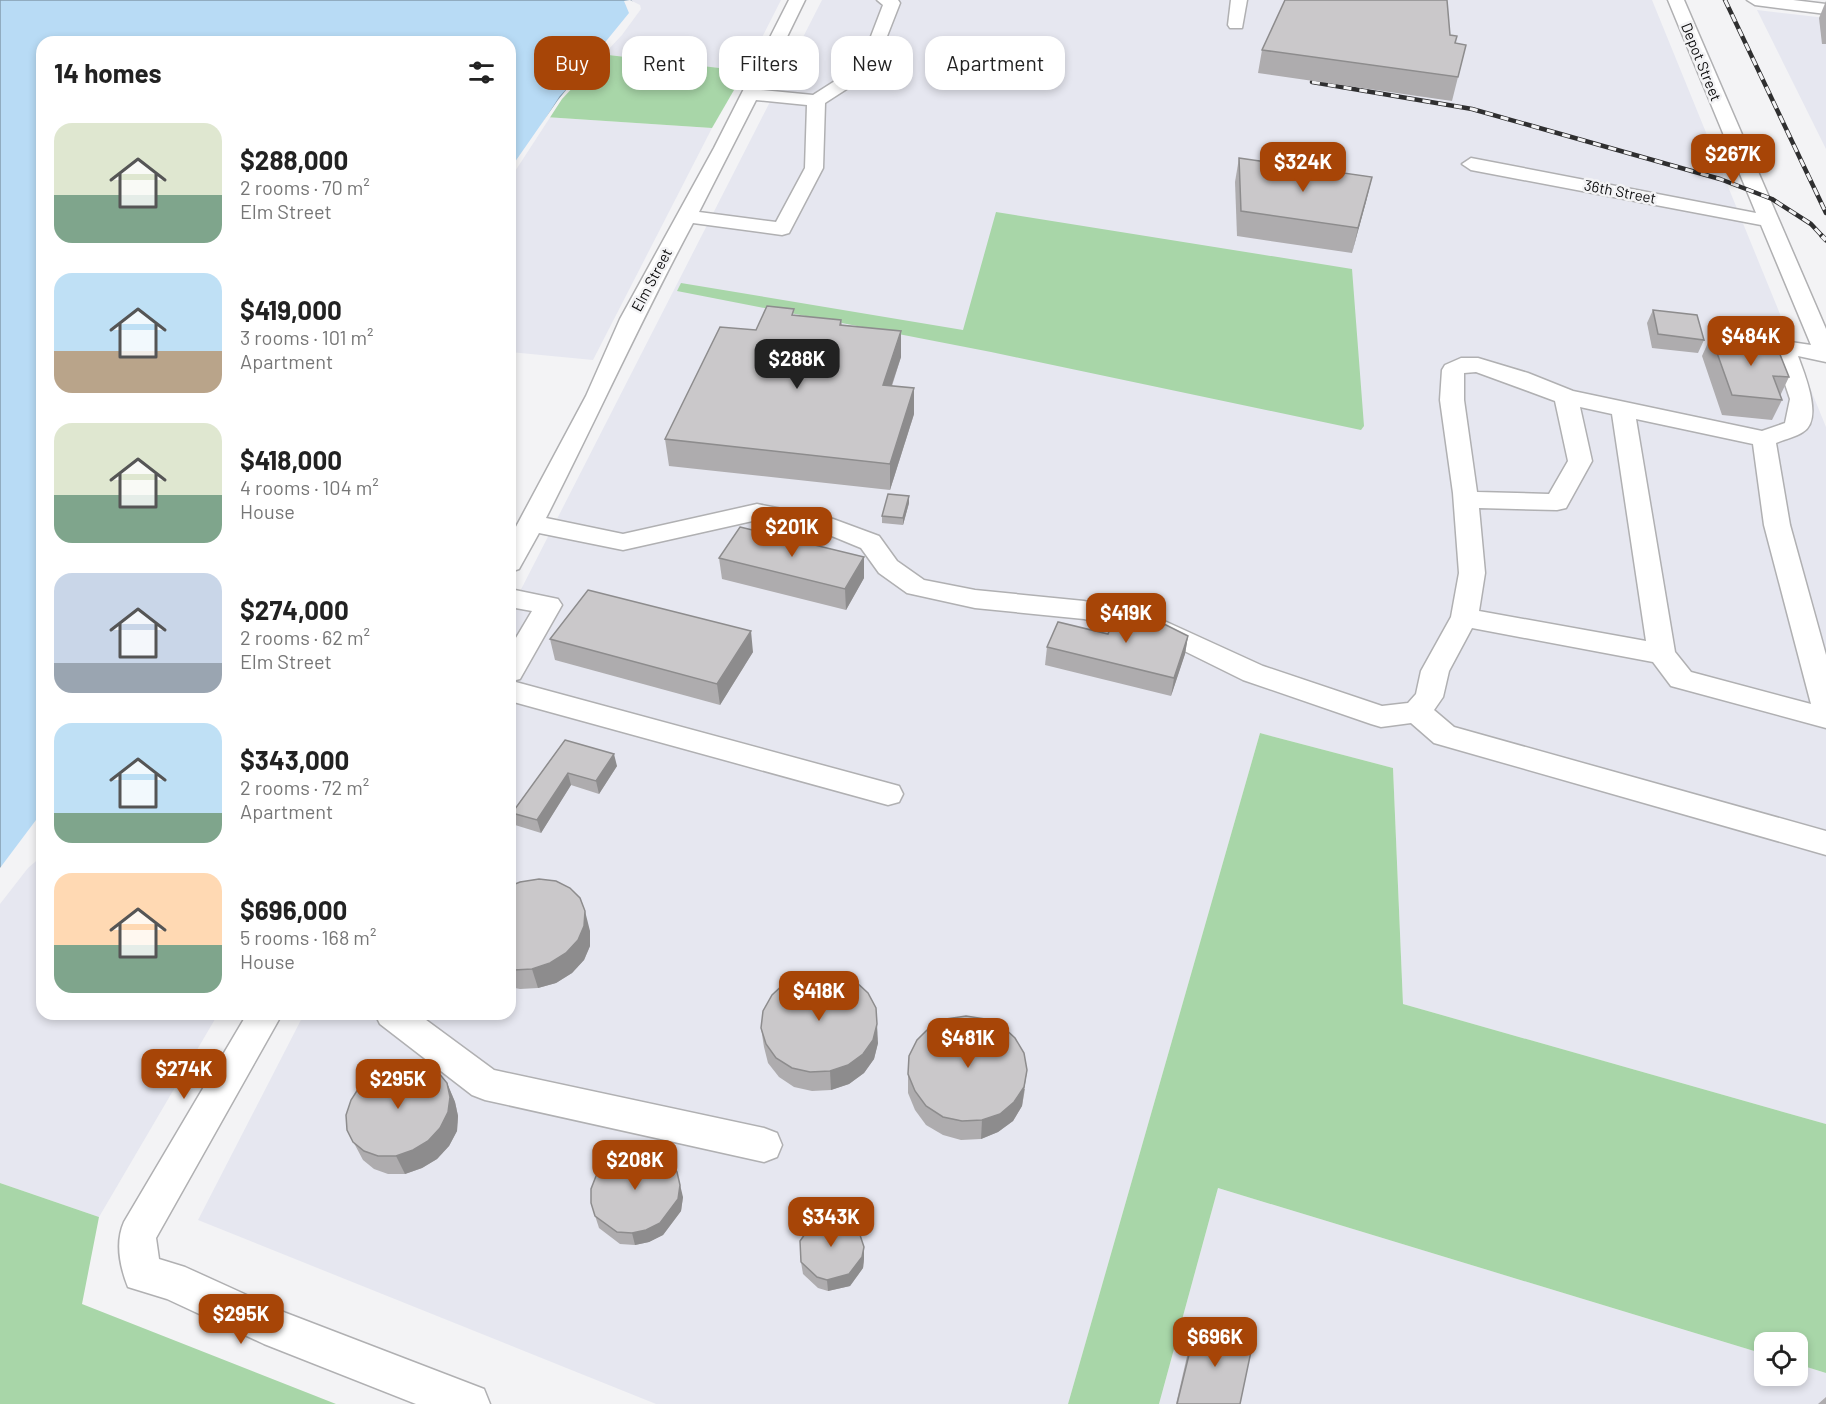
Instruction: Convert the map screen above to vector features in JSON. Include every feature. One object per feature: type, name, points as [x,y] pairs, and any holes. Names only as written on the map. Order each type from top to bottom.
[{"type":"street","name":"Elm Street","points":[[516,552],[597,396],[631,319],[797,0]]},
{"type":"street","points":[[750,94],[816,101],[867,68],[892,3],[885,0]]},
{"type":"street","points":[[1236,25],[1239,0]]},
{"type":"street","name":"Depot Street","points":[[1676,0],[1826,354]]},
{"type":"street","points":[[1755,0],[1826,9]]},
{"type":"street","points":[[686,216],[782,229],[814,168],[816,101]]},
{"type":"street","name":"36th Street","points":[[1471,164],[1769,221]]},
{"type":"street","points":[[531,523],[623,542],[757,512],[832,527],[870,542],[888,567],[916,587],[975,599],[1084,610],[1160,628],[1253,673],[1381,717],[1417,712],[1429,698],[1435,671],[1464,617],[1472,573],[1466,500],[1452,400],[1453,370],[1461,365],[1478,365],[1520,378],[1566,397],[1764,439],[1796,427],[1802,399],[1784,348],[1826,354]]},
{"type":"street","points":[[1466,500],[1557,502],[1580,461],[1566,397]]},
{"type":"street","points":[[1623,410],[1662,654],[1681,679],[1826,718]]},
{"type":"street","points":[[1764,439],[1777,525],[1826,706]]},
{"type":"street","points":[[516,599],[549,605],[516,662]]},
{"type":"street","points":[[1464,617],[1662,654]]},
{"type":"street","points":[[516,694],[888,794]]},
{"type":"street","points":[[1417,712],[1444,735],[1826,843]]},
{"type":"street","points":[[262,1020],[136,1235],[142,1274],[171,1281],[278,1330],[468,1404]]},
{"type":"street","points":[[400,1020],[485,1084],[764,1145]]},
{"type":"shaded area","points":[[630,0],[781,0],[763,36],[719,36],[719,68],[707,67],[707,36],[622,36],[622,57],[610,55],[610,36]]},
{"type":"shaded area","points":[[822,0],[1652,0],[1826,427],[1826,1124],[1403,1004],[1393,768],[1260,733],[1068,1404],[656,1404],[198,1220],[301,1020],[516,1020],[516,599],[776,90],[819,90],[819,36],[804,36]]},
{"type":"shaded area","points":[[1757,10],[1826,18],[1826,149]]},
{"type":"shaded area","points":[[545,117],[712,128],[593,360],[516,353],[516,166]]},
{"type":"shaded area","points":[[36,857],[36,1020],[214,1020],[99,1217],[0,1183],[0,901],[26,866]]},
{"type":"shaded area","points":[[1218,1188],[1754,1351],[1754,1386],[1808,1386],[1808,1367],[1826,1373],[1826,1404],[1159,1404]]},
{"type":"green space","points":[[610,55],[622,57],[622,90],[707,90],[707,67],[719,68],[719,90],[734,90],[712,128],[545,117],[569,90],[610,90]]},
{"type":"green space","points":[[996,212],[1352,269],[1364,426],[1361,430],[991,352],[677,291],[681,283],[963,330]]},
{"type":"green space","points":[[1260,733],[1393,768],[1403,1004],[1826,1124],[1826,1373],[1808,1367],[1808,1332],[1754,1332],[1754,1351],[1218,1188],[1159,1404],[1068,1404]]},
{"type":"green space","points":[[0,1183],[99,1217],[82,1304],[336,1404],[0,1404]]},
{"type":"water","points":[[0,0],[630,0],[638,8],[610,44],[610,36],[534,36],[534,90],[567,90],[516,167],[516,36],[36,36],[36,857],[26,866],[0,901]]},
{"type":"pier","points":[[630,0],[640,5],[641,9],[610,48],[610,36],[629,13],[624,1]]},
{"type":"pier","points":[[566,90],[570,90],[562,99],[516,170],[516,160]]},
{"type":"pier","points":[[36,820],[36,861],[0,904],[0,868]]},
{"type":"building","points":[[1285,0],[1447,0],[1450,35],[1457,36],[1455,43],[1466,45],[1458,77],[1262,50]]},
{"type":"building","points":[[1239,158],[1372,177],[1358,228],[1241,211]]},
{"type":"building","points":[[767,306],[794,309],[792,315],[841,320],[840,325],[901,331],[883,385],[914,388],[890,464],[665,439],[720,327],[756,330]]},
{"type":"building","points":[[1653,310],[1697,315],[1704,340],[1658,334]]},
{"type":"building","points":[[1711,336],[1775,342],[1789,377],[1773,376],[1782,400],[1732,395]]},
{"type":"building","points":[[888,494],[909,496],[903,518],[882,516]]},
{"type":"building","points":[[740,527],[864,557],[845,589],[719,558]]},
{"type":"building","points":[[588,590],[751,631],[717,684],[550,639]]},
{"type":"building","points":[[1117,610],[1154,619],[1188,636],[1174,678],[1047,647],[1058,622],[1108,634]]},
{"type":"building","points":[[565,740],[614,754],[596,781],[568,773],[537,820],[516,814],[516,807]]},
{"type":"building","points":[[539,879],[556,881],[570,888],[580,898],[585,911],[584,926],[578,940],[566,953],[550,963],[532,969],[516,970],[516,884]]},
{"type":"building","points":[[821,972],[839,974],[856,982],[868,993],[876,1008],[877,1024],[873,1040],[863,1054],[848,1065],[830,1071],[810,1072],[792,1068],[776,1058],[766,1044],[761,1028],[763,1011],[772,995],[785,983],[802,975]]},
{"type":"building","points":[[966,1016],[985,1019],[1002,1026],[1015,1038],[1024,1053],[1027,1070],[1024,1087],[1014,1102],[1000,1114],[982,1120],[962,1121],[943,1117],[926,1106],[915,1091],[908,1074],[909,1056],[917,1040],[929,1028],[946,1019]]},
{"type":"building","points":[[408,1063],[424,1065],[438,1072],[447,1083],[450,1097],[448,1112],[440,1128],[428,1141],[396,1156],[378,1156],[364,1151],[353,1142],[347,1130],[346,1115],[351,1100],[360,1086],[374,1074],[391,1066]]},
{"type":"building","points":[[646,1149],[660,1153],[671,1161],[680,1185],[678,1199],[660,1223],[646,1230],[632,1233],[617,1232],[595,1216],[591,1203],[591,1189],[596,1176],[605,1164],[617,1155],[631,1150]]},
{"type":"building","points":[[831,1217],[840,1218],[858,1229],[864,1247],[862,1257],[849,1274],[827,1280],[817,1277],[801,1262],[800,1241],[812,1224]]},
{"type":"building","points":[[1197,1322],[1253,1342],[1240,1404],[1177,1404]]},
{"type":"railway","points":[[1725,0],[1826,213]]},
{"type":"railway","points":[[1312,82],[1472,109],[1720,179],[1772,199],[1811,224],[1824,238]]}]
